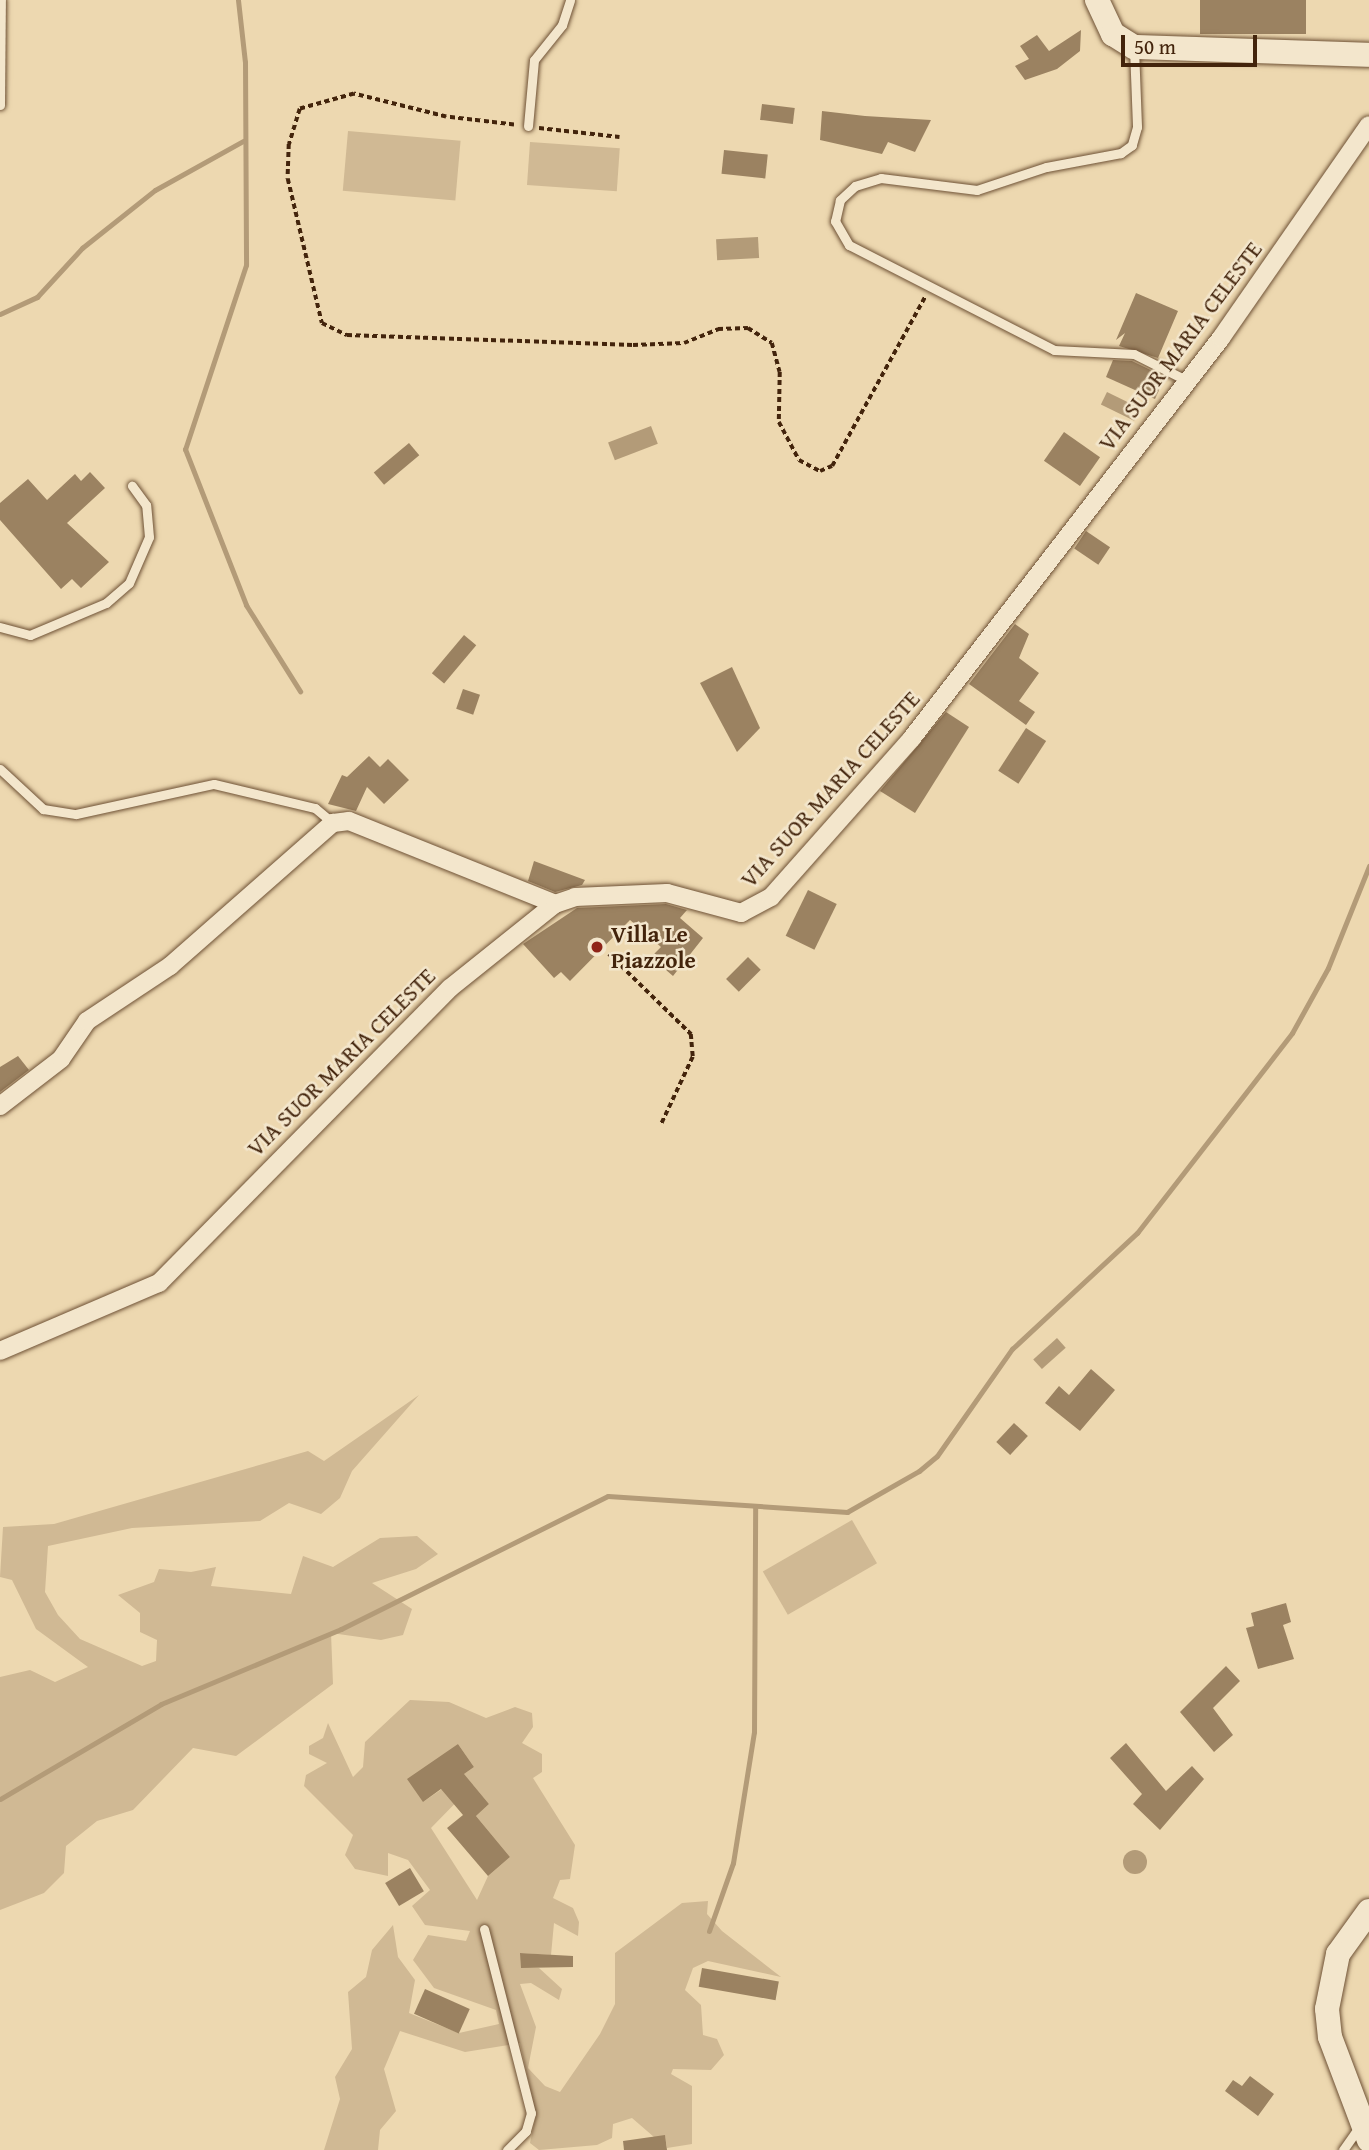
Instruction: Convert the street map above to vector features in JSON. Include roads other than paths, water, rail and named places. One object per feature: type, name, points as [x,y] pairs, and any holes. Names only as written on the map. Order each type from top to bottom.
[{"type":"main road","points":[[1097,0],[1113,34],[1133,47],[1369,55]]},
{"type":"main road","points":[[1366,2130],[1330,2037],[1327,2009],[1338,1954],[1369,1911]]},
{"type":"street","name":"VIA SUOR MARIA CELESTE","points":[[0,1351],[159,1283],[450,988],[555,904],[575,897],[667,892],[741,913],[771,897],[912,738],[1188,381],[1369,125]]},
{"type":"street","points":[[0,1106],[61,1059],[87,1021],[170,966],[333,823],[349,821],[555,904]]},
{"type":"lane","points":[[0,105],[1,0]]},
{"type":"lane","points":[[528,126],[534,60],[562,25],[570,0]]},
{"type":"lane","points":[[1133,47],[1137,127],[1132,145],[1121,153],[1046,167],[977,190],[881,178],[855,186],[840,200],[835,221],[849,245],[1054,350],[1134,354],[1188,381]]},
{"type":"lane","points":[[0,627],[30,635],[106,603],[129,583],[149,537],[146,505],[132,486]]},
{"type":"lane","points":[[0,769],[43,809],[76,814],[214,784],[315,808],[333,823]]},
{"type":"lane","points":[[484,1929],[531,2113],[526,2131],[507,2150]]},
{"type":"lane","points":[[1343,2150],[1366,2130]]},
{"type":"waterway","points":[[238,0],[245,62],[246,265],[185,449],[246,605],[300,691]]},
{"type":"waterway","points":[[0,314],[37,297],[82,248],[155,190],[243,141]]},
{"type":"waterway","points":[[0,1799],[161,1704],[341,1629],[608,1496],[847,1512],[919,1471],[937,1456],[1012,1349],[1137,1233],[1292,1033],[1328,968],[1369,866]]},
{"type":"waterway","points":[[709,1931],[733,1863],[754,1732],[755,1507]]},
{"type":"place","name":"Villa Le Piazzole","points":[[597,947]]}]
